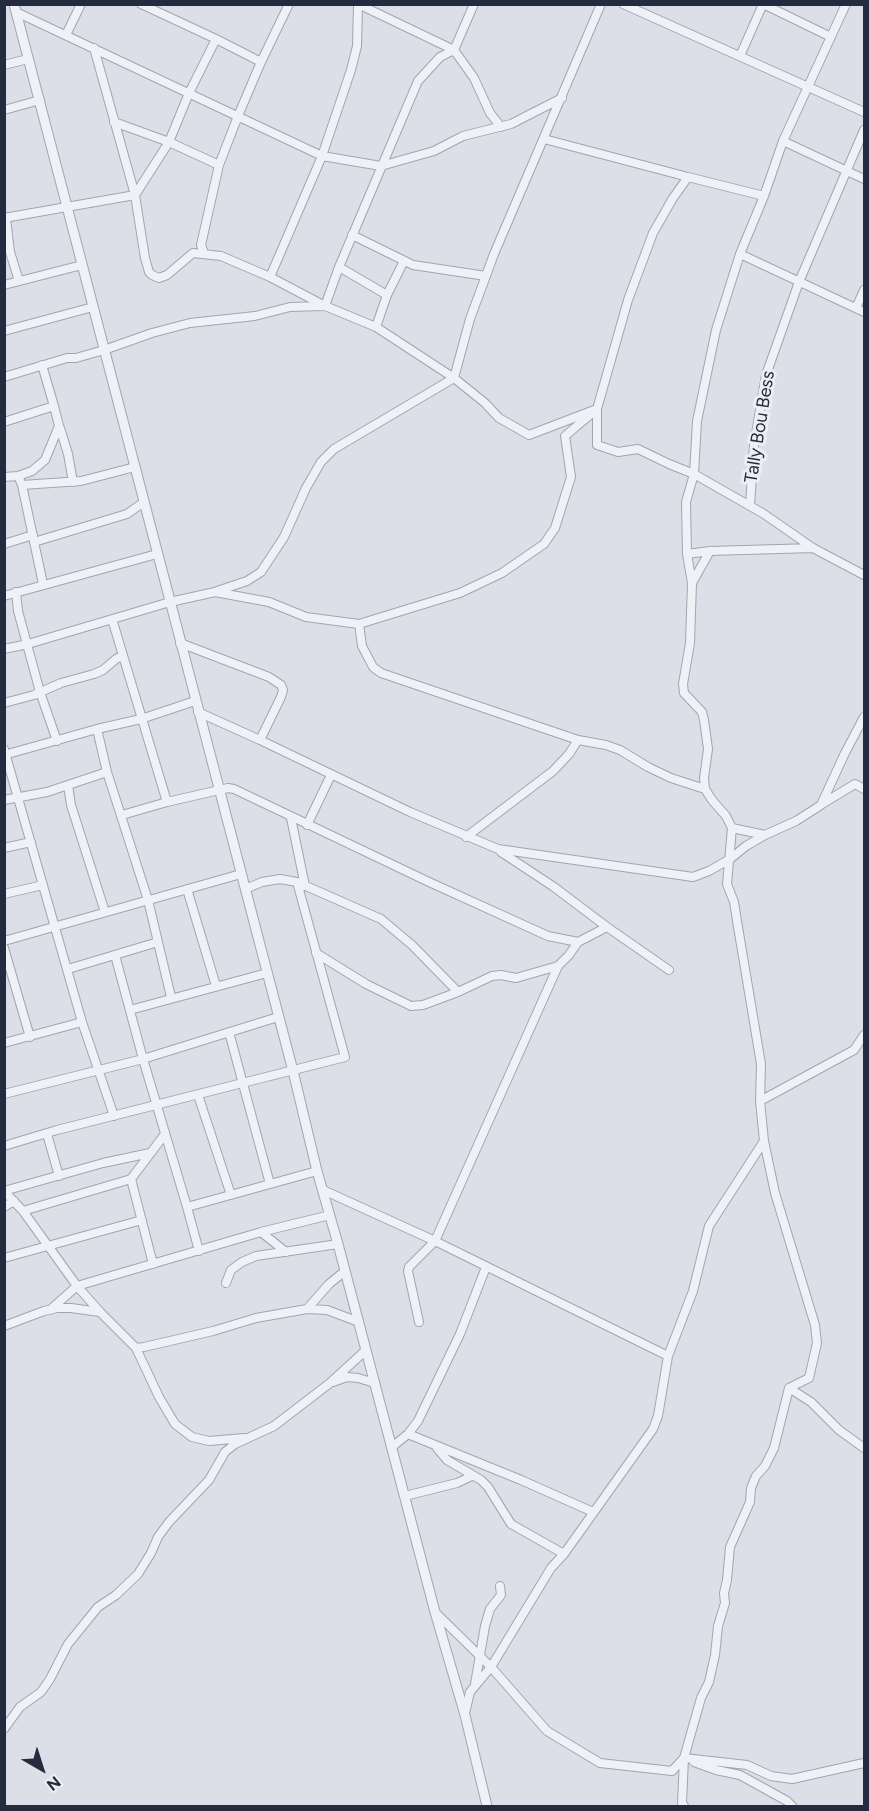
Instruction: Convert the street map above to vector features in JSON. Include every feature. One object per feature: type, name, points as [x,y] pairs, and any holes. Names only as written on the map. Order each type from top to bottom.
[{"type":"street","points":[[66,35],[81,4]]},
{"type":"street","points":[[141,4],[261,62]]},
{"type":"street","points":[[163,15],[167,4]]},
{"type":"street","points":[[204,253],[201,245],[219,165],[237,116],[289,4]]},
{"type":"street","points":[[270,278],[322,156],[354,58],[357,46],[358,4],[454,50],[474,78],[490,113],[501,127]]},
{"type":"street","points":[[325,306],[352,235],[418,81],[440,57],[454,50],[474,4]]},
{"type":"street","points":[[4,649],[170,602],[215,592],[247,581],[261,572],[284,537],[306,488],[321,462],[334,449],[454,378],[470,320],[486,276],[601,4]]},
{"type":"street","points":[[623,4],[864,112]]},
{"type":"street","points":[[684,1806],[682,1803],[684,1758],[697,1711],[709,1682],[715,1655],[718,1626],[725,1603],[724,1593],[730,1547],[750,1502],[751,1488],[756,1476],[765,1466],[774,1448],[789,1388],[809,1378],[817,1343],[815,1325],[775,1193],[764,1141],[760,1101],[761,1064],[734,902],[728,884],[732,828],[726,816],[705,789],[704,778],[708,749],[704,720],[702,712],[684,693],[690,643],[692,583],[687,554],[686,502],[694,474],[697,421],[714,341],[740,254],[764,196],[783,141],[846,4]]},
{"type":"street","points":[[740,56],[763,5],[831,37]]},
{"type":"street","points":[[15,8],[66,35],[322,156],[381,166],[434,151],[463,136],[511,124],[562,98]]},
{"type":"street","points":[[15,8],[293,1071],[317,1171],[435,1612],[465,1715],[487,1806]]},
{"type":"street","points":[[19,281],[10,252],[5,218],[135,195],[168,142],[216,39]]},
{"type":"street","points":[[94,48],[135,195],[146,258],[149,272],[152,275],[159,278],[167,275],[190,255],[204,253],[221,256],[325,306],[376,327],[454,378],[485,403],[499,418],[529,435],[597,410]]},
{"type":"street","points":[[4,66],[28,59]]},
{"type":"street","points":[[4,110],[40,100]]},
{"type":"street","points":[[114,122],[168,142],[219,165]]},
{"type":"street","name":"Tally Bou Bess","points":[[750,505],[754,445],[766,375],[799,282],[848,172],[864,130]]},
{"type":"street","points":[[544,139],[764,196]]},
{"type":"street","points":[[783,141],[864,179]]},
{"type":"street","points":[[688,177],[653,233],[628,300],[597,410],[597,445],[618,452],[638,449],[694,474],[750,505],[813,548],[864,575]]},
{"type":"street","points":[[352,235],[413,265],[486,276]]},
{"type":"street","points":[[740,254],[864,312]]},
{"type":"street","points":[[376,327],[387,295],[404,261]]},
{"type":"street","points":[[4,285],[82,265]]},
{"type":"street","points":[[339,267],[387,295]]},
{"type":"street","points":[[856,308],[864,290]]},
{"type":"street","points":[[4,376],[42,364],[76,358],[190,323],[255,316],[290,307],[325,306]]},
{"type":"street","points":[[4,332],[93,307]]},
{"type":"street","points":[[42,364],[68,454],[72,482]]},
{"type":"street","points":[[4,422],[54,406]]},
{"type":"street","points":[[215,592],[269,602],[306,617],[359,624],[460,593],[502,573],[544,543],[555,528],[571,477],[565,436],[597,410]]},
{"type":"street","points":[[4,477],[18,476],[32,471],[45,460],[59,426]]},
{"type":"street","points":[[22,485],[81,481],[135,467]]},
{"type":"street","points":[[18,476],[44,584]]},
{"type":"street","points":[[4,544],[34,539],[127,514],[144,502]]},
{"type":"street","points":[[687,554],[710,551],[813,548]]},
{"type":"street","points":[[692,583],[710,551]]},
{"type":"street","points":[[5,593],[157,554]]},
{"type":"street","points":[[16,592],[18,611],[40,692],[57,741]]},
{"type":"street","points":[[112,619],[167,802]]},
{"type":"street","points":[[359,624],[362,646],[373,667],[381,672],[578,740],[620,750],[671,778],[705,789]]},
{"type":"street","points":[[180,643],[269,677],[281,685],[283,690],[281,697],[260,740]]},
{"type":"street","points":[[4,703],[94,674],[122,656]]},
{"type":"street","points":[[114,1116],[82,1022],[5,753],[141,719],[195,701]]},
{"type":"street","points":[[198,712],[466,837],[498,849],[693,877],[730,859],[746,846],[796,821],[855,784],[864,789]]},
{"type":"street","points":[[821,805],[864,717]]},
{"type":"street","points":[[97,729],[107,772],[147,900],[171,997]]},
{"type":"street","points":[[466,837],[553,771],[578,740]]},
{"type":"street","points":[[4,800],[47,792],[107,772]]},
{"type":"street","points":[[307,825],[331,775]]},
{"type":"street","points":[[68,785],[71,805],[105,912]]},
{"type":"street","points":[[122,815],[167,802],[219,790],[234,789],[291,818],[548,936],[578,942]]},
{"type":"street","points":[[4,1146],[345,1058],[316,953],[301,884],[291,818]]},
{"type":"street","points":[[732,828],[765,835]]},
{"type":"street","points":[[4,848],[30,842]]},
{"type":"street","points":[[498,849],[669,970]]},
{"type":"street","points":[[4,941],[241,874]]},
{"type":"street","points":[[245,889],[262,882],[280,879],[301,884],[381,919],[412,945],[458,992]]},
{"type":"street","points":[[4,894],[43,885]]},
{"type":"street","points":[[187,889],[216,986]]},
{"type":"street","points":[[419,1322],[409,1267],[435,1241],[558,966],[578,942],[607,927]]},
{"type":"street","points":[[68,969],[158,942]]},
{"type":"street","points":[[4,948],[30,1037]]},
{"type":"street","points":[[316,953],[366,984],[411,1006],[423,1005],[492,976],[516,978],[558,966]]},
{"type":"street","points":[[116,955],[156,1106],[188,1207],[199,1251]]},
{"type":"street","points":[[130,1010],[171,997],[267,973]]},
{"type":"street","points":[[4,1094],[143,1059],[278,1017]]},
{"type":"street","points":[[4,1044],[82,1022]]},
{"type":"street","points":[[229,1032],[270,1184]]},
{"type":"street","points":[[760,1101],[854,1050],[864,1035]]},
{"type":"street","points":[[198,1095],[231,1195]]},
{"type":"street","points":[[47,1134],[59,1176]]},
{"type":"street","points":[[23,1211],[131,1179],[165,1134]]},
{"type":"street","points":[[465,1715],[470,1692],[491,1667],[551,1568],[564,1554],[653,1430],[668,1356],[693,1291],[709,1226],[764,1141]]},
{"type":"street","points":[[150,1153],[4,1191],[23,1211],[77,1286],[136,1348],[159,1397],[175,1424],[192,1437],[209,1441],[249,1437]]},
{"type":"street","points":[[188,1207],[317,1171]]},
{"type":"street","points":[[131,1179],[153,1264]]},
{"type":"street","points":[[323,1190],[435,1241],[668,1356]]},
{"type":"street","points":[[4,1207],[14,1201]]},
{"type":"street","points":[[50,1310],[77,1286],[261,1232],[330,1215]]},
{"type":"street","points":[[4,1258],[142,1220]]},
{"type":"street","points":[[261,1232],[286,1252]]},
{"type":"street","points":[[226,1284],[231,1270],[256,1256],[338,1244]]},
{"type":"street","points":[[392,1447],[408,1434],[418,1421],[460,1334],[486,1267]]},
{"type":"street","points":[[307,1309],[329,1284],[345,1271]]},
{"type":"street","points":[[4,1326],[50,1310],[71,1308],[100,1312]]},
{"type":"street","points":[[136,1348],[213,1331],[256,1318],[307,1309],[327,1310],[359,1322]]},
{"type":"street","points":[[4,1729],[20,1707],[40,1692],[50,1679],[68,1644],[98,1606],[116,1595],[138,1574],[158,1537],[169,1522],[209,1480],[225,1452],[235,1444],[274,1426],[330,1383],[366,1350]]},
{"type":"street","points":[[330,1383],[347,1377],[375,1383]]},
{"type":"street","points":[[789,1388],[811,1402],[839,1430],[864,1448]]},
{"type":"street","points":[[408,1434],[593,1512]]},
{"type":"street","points":[[435,1446],[447,1460],[488,1486],[511,1524],[564,1554]]},
{"type":"street","points":[[405,1496],[472,1476]]},
{"type":"street","points":[[474,1686],[485,1626],[490,1609],[501,1595],[500,1586]]},
{"type":"street","points":[[435,1612],[491,1667],[547,1731],[600,1763],[672,1771],[684,1758]]},
{"type":"street","points":[[684,1758],[747,1765],[771,1776],[792,1779],[864,1764]]},
{"type":"street","points":[[684,1758],[716,1770],[740,1775],[787,1800],[792,1806]]}]
